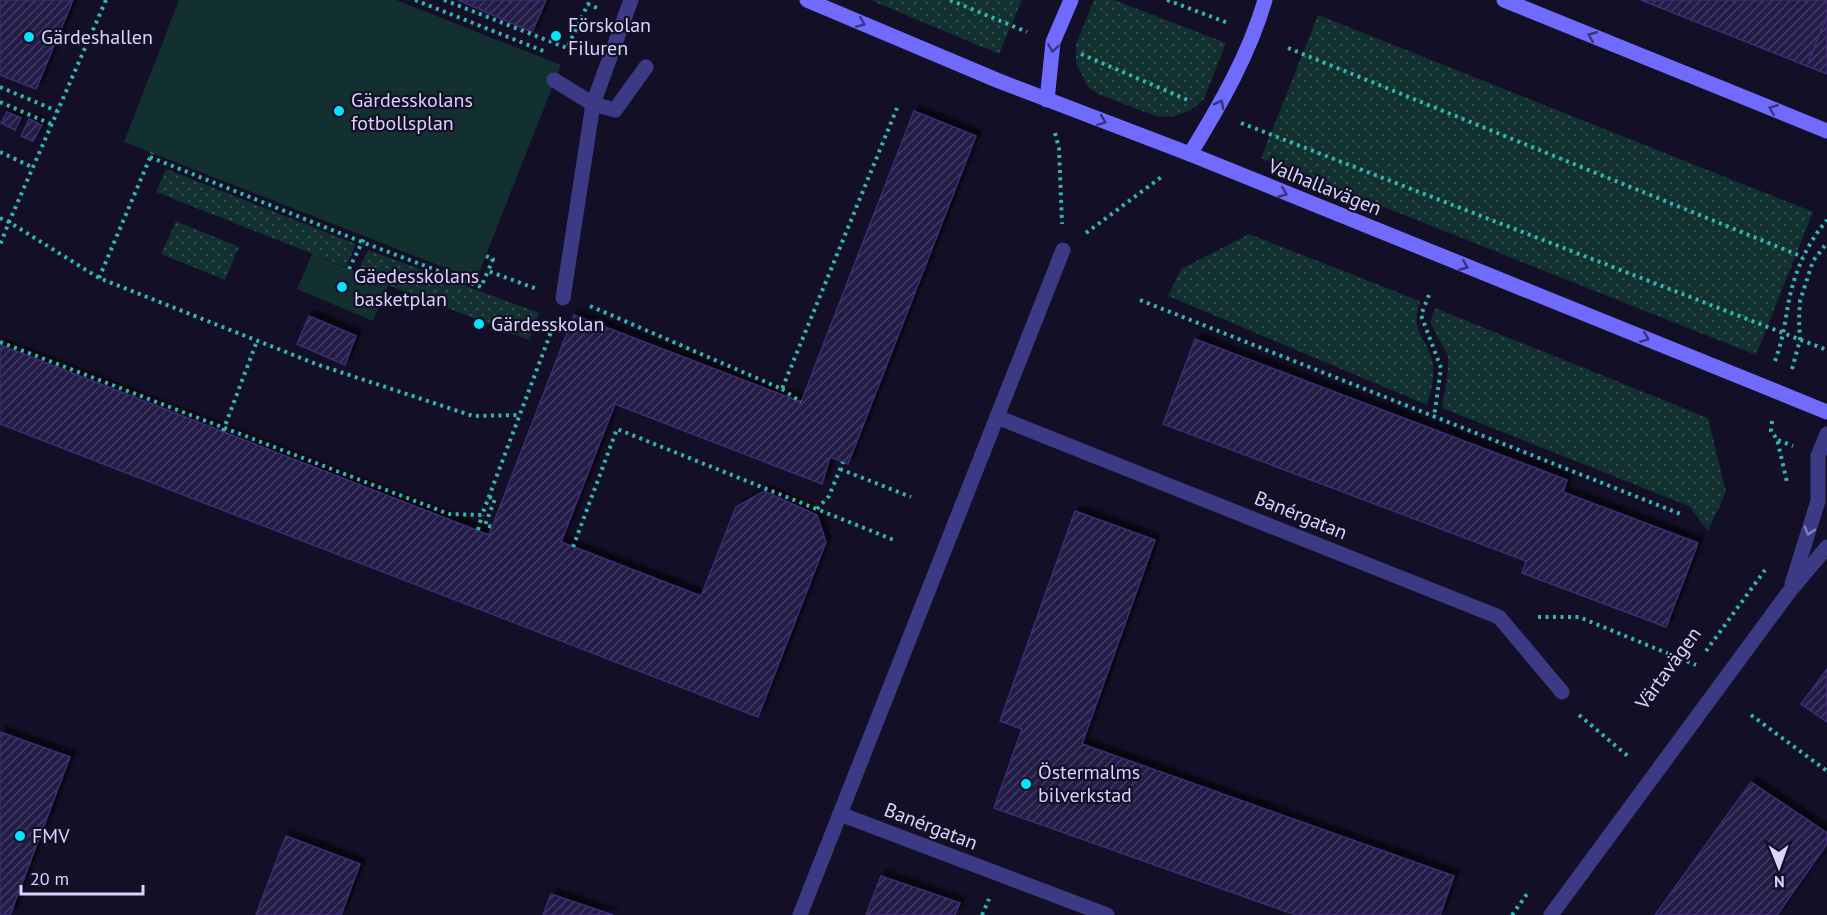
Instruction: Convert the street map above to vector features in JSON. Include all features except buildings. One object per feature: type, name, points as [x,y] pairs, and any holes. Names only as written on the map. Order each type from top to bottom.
[{"type":"main road","name":"Valhallavägen","points":[[807,0],[1047,100],[1190,154],[1827,412]]},
{"type":"main road","points":[[1047,100],[1053,42],[1071,0]]},
{"type":"main road","points":[[1190,154],[1216,112],[1255,33],[1265,0]]},
{"type":"main road","points":[[1504,0],[1827,131]]},
{"type":"street","points":[[563,298],[593,104],[631,0]]},
{"type":"street","points":[[554,80],[593,104],[615,110],[646,67]]},
{"type":"street","points":[[800,915],[1063,249]]},
{"type":"street","name":"Banérgatan","points":[[997,417],[1499,617],[1562,692]]},
{"type":"street","points":[[1789,592],[1818,501],[1818,456],[1827,434]]},
{"type":"street","points":[[1551,915],[1789,592],[1827,547]]},
{"type":"street","name":"Banérgatan","points":[[840,814],[1107,915]]},
{"type":"path","points":[[0,245],[106,0]]},
{"type":"path","points":[[415,0],[554,55]]},
{"type":"path","points":[[444,0],[567,48],[588,4],[604,11]]},
{"type":"path","points":[[950,0],[1216,112],[1827,350]]},
{"type":"path","points":[[1167,0],[1233,25]]},
{"type":"path","points":[[1288,48],[1803,257]]},
{"type":"path","points":[[0,87],[57,111]]},
{"type":"path","points":[[1047,100],[1059,148],[1063,249]]},
{"type":"path","points":[[0,102],[51,124]]},
{"type":"path","points":[[782,389],[897,108]]},
{"type":"path","points":[[0,152],[32,167]]},
{"type":"path","points":[[1063,249],[1149,187],[1190,154]]},
{"type":"path","points":[[99,278],[151,155],[362,242],[481,287],[493,260],[486,256]]},
{"type":"path","points":[[0,218],[99,278],[316,364],[473,416],[520,415]]},
{"type":"path","points":[[1772,369],[1784,333],[1788,304],[1803,257],[1817,232],[1827,220]]},
{"type":"path","points":[[349,269],[365,236]]},
{"type":"path","points":[[1788,378],[1800,340],[1800,301],[1813,261],[1827,243]]},
{"type":"path","points":[[488,271],[590,306],[782,389],[801,402]]},
{"type":"path","points":[[1429,295],[1421,315],[1441,368],[1434,417]]},
{"type":"path","points":[[478,530],[563,298]]},
{"type":"path","points":[[1140,300],[1683,515]]},
{"type":"path","points":[[224,430],[257,341]]},
{"type":"path","points":[[0,342],[224,430],[449,514],[482,515]]},
{"type":"path","points":[[1771,424],[1771,431],[1777,439],[1788,484]]},
{"type":"path","points":[[573,547],[617,429],[894,540]]},
{"type":"path","points":[[817,509],[829,496],[843,462]]},
{"type":"path","points":[[840,469],[911,497]]},
{"type":"path","points":[[489,497],[495,500],[485,525],[492,527]]},
{"type":"path","name":"Värtavägen","points":[[1689,674],[1770,563]]},
{"type":"path","points":[[1499,617],[1579,617],[1696,665]]},
{"type":"path","points":[[1562,692],[1574,710],[1629,757],[1622,766]]},
{"type":"path","points":[[1751,715],[1827,771]]},
{"type":"path","points":[[1512,915],[1532,887]]},
{"type":"path","points":[[982,915],[990,895]]},
{"type":"green space","name":"Gärdesskolans fotbollsplan","points":[[179,0],[396,0],[561,65],[476,280],[124,142]]},
{"type":"green space","points":[[870,0],[1022,0],[999,54]]},
{"type":"green space","points":[[1094,0],[1114,0],[1226,43],[1204,99],[1191,110],[1172,117],[1155,116],[1098,94],[1088,87],[1076,63],[1076,44]]},
{"type":"green space","points":[[1318,15],[1813,212],[1756,355],[1261,158]]},
{"type":"green space","points":[[166,169],[356,244],[346,267],[156,192]]},
{"type":"green space","points":[[176,221],[239,247],[225,280],[161,254]]},
{"type":"green space","points":[[1249,234],[1420,301],[1417,326],[1433,364],[1427,405],[1168,296],[1181,269]]},
{"type":"green space","points":[[368,250],[539,313],[529,340],[357,273]]},
{"type":"green space","name":"Gäedesskolans basketplan","points":[[312,254],[388,285],[373,321],[297,289]]},
{"type":"green space","points":[[1435,308],[1708,418],[1726,492],[1708,531],[1689,506],[1442,408],[1448,356],[1430,322]]},
{"type":"place","name":"Förskolan Filuren","points":[[556,36]]},
{"type":"place","name":"Gärdeshallen","points":[[29,37]]},
{"type":"place","name":"Gärdesskolans fotbollsplan","points":[[339,111]]},
{"type":"place","name":"Gäedesskolans basketplan","points":[[342,287]]},
{"type":"place","name":"Gärdesskolan","points":[[479,324]]},
{"type":"place","name":"Östermalms bilverkstad","points":[[1026,784]]},
{"type":"place","name":"FMV","points":[[20,836]]}]
